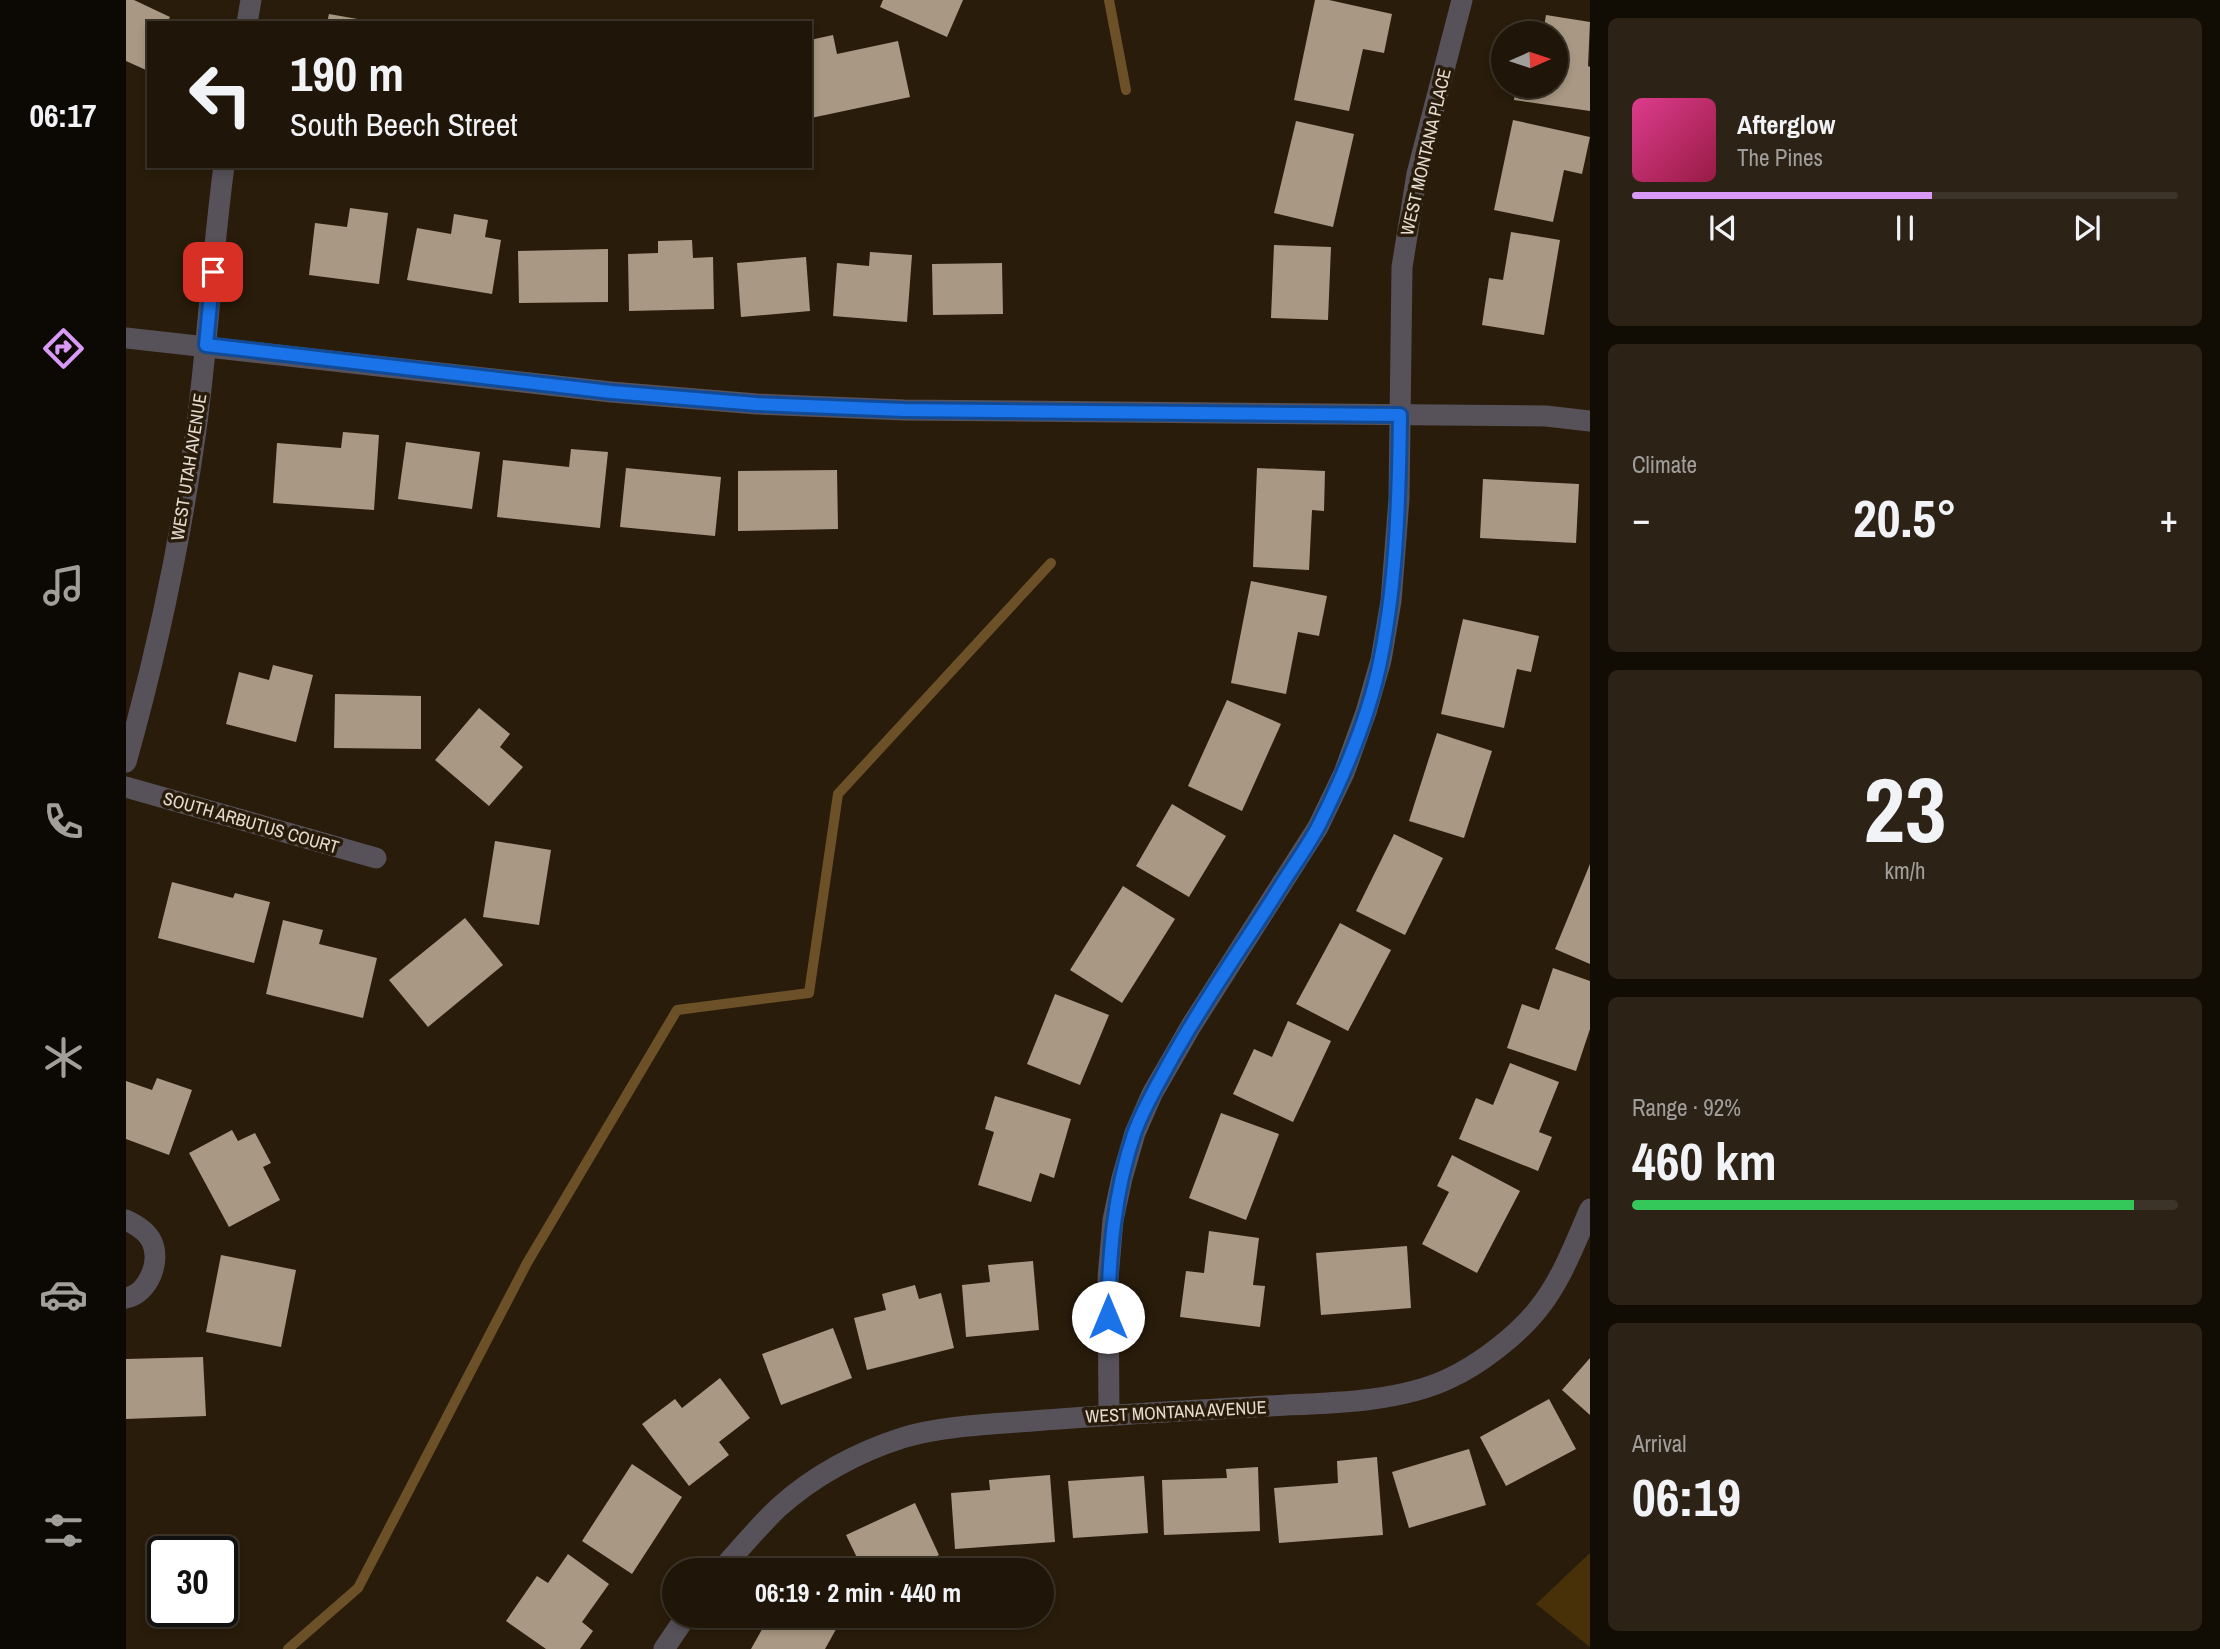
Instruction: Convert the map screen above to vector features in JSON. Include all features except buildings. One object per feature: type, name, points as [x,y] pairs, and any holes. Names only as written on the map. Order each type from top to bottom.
[{"type":"street","points":[[247,21],[251,0]]},
{"type":"street","name":"WEST MONTANA PLACE","points":[[1109,1415],[1108,1278],[1113,1220],[1135,1133],[1152,1094],[1191,1026],[1318,827],[1343,773],[1366,712],[1381,660],[1392,588],[1399,499],[1400,313],[1407,226],[1417,174],[1462,0]]},
{"type":"street","name":"WEST UTAH AVENUE","points":[[126,762],[166,606],[194,441],[224,168]]},
{"type":"street","points":[[126,338],[611,392],[757,404],[904,410],[1546,416],[1590,421]]},
{"type":"street","name":"SOUTH ARBUTUS COURT","points":[[126,787],[376,858]]},
{"type":"street","name":"WEST MONTANA AVENUE","points":[[732,1558],[778,1508],[804,1486],[834,1467],[904,1437],[986,1424],[1328,1403],[1409,1392],[1447,1379],[1515,1334],[1538,1309],[1558,1280],[1590,1209]]},
{"type":"street","points":[[126,1220],[143,1230],[152,1241],[155,1252],[146,1286],[133,1297],[126,1298]]},
{"type":"street","points":[[664,1649],[678,1628]]},
{"type":"shaded area","points":[[1590,1553],[1590,1647],[1536,1604]]},
{"type":"waterway","points":[[1109,0],[1126,90]]},
{"type":"waterway","points":[[288,1649],[358,1588],[527,1263],[677,1010],[809,993],[838,794],[1051,563]]},
{"type":"route","points":[[213,272],[206,345],[611,392],[757,404],[904,410],[1400,415],[1399,499],[1391,601],[1381,660],[1366,712],[1343,773],[1318,827],[1191,1026],[1152,1094],[1135,1133],[1113,1220],[1108,1317]]}]
